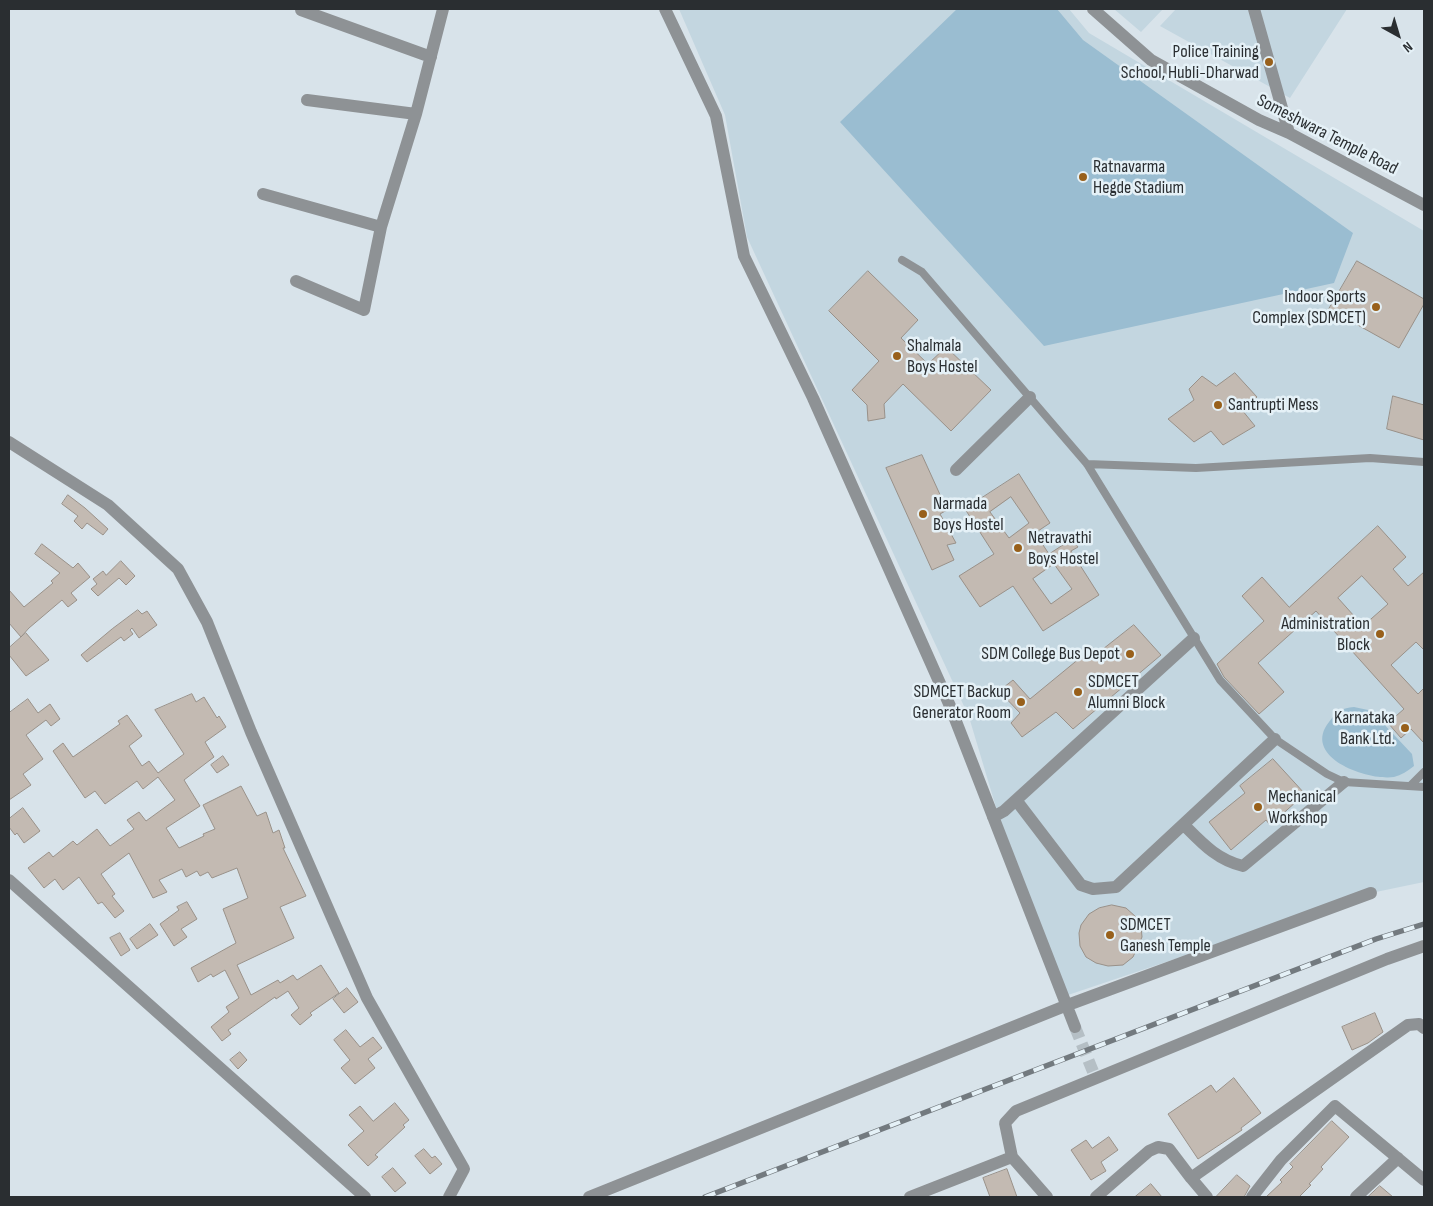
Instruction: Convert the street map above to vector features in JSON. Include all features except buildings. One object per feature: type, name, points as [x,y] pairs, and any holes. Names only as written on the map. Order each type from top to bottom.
[{"type":"street","points":[[296,281],[364,310],[381,227],[416,114],[443,9]]},
{"type":"street","points":[[665,9],[716,116],[744,256],[812,398],[946,697],[1065,1006],[1075,1027]]},
{"type":"street","name":"Someshwara Temple Road","points":[[1092,9],[1151,60],[1259,120],[1289,133],[1424,205]]},
{"type":"street","points":[[1254,9],[1289,133]]},
{"type":"street","points":[[300,10],[431,57]]},
{"type":"street","points":[[307,100],[416,114]]},
{"type":"street","points":[[263,194],[381,227]]},
{"type":"street","points":[[956,470],[1030,397]]},
{"type":"street","points":[[9,442],[108,505],[178,569],[207,622],[252,732],[368,998],[464,1169],[449,1197]]},
{"type":"street","points":[[993,818],[1016,800],[1194,638]]},
{"type":"street","points":[[1016,800],[1081,885],[1093,890],[1116,887],[1275,740]]},
{"type":"street","points":[[1184,825],[1208,850],[1229,863],[1243,866],[1344,782]]},
{"type":"street","points":[[9,880],[364,1197]]},
{"type":"street","points":[[590,1197],[1065,1006],[1371,893]]},
{"type":"street","points":[[1047,1197],[1012,1157],[1005,1123],[1016,1111],[1387,959],[1424,946]]},
{"type":"street","points":[[1191,1178],[1408,1025],[1419,1024],[1424,1028]]},
{"type":"street","points":[[1252,1197],[1281,1160],[1334,1106],[1424,1180]]},
{"type":"street","points":[[1096,1197],[1149,1151],[1158,1147],[1169,1149],[1207,1197]]},
{"type":"street","points":[[910,1197],[1012,1157]]},
{"type":"street","points":[[1356,1197],[1398,1158]]},
{"type":"lane","points":[[902,260],[922,272],[1087,464],[1220,680],[1275,740],[1327,774],[1344,782],[1424,787]]},
{"type":"lane","points":[[1087,464],[1196,468],[1370,458],[1424,462]]},
{"type":"lane","points":[[1410,786],[1424,772]]},
{"type":"shaded area","points":[[679,9],[1069,9],[1089,33],[1424,231],[1424,882],[1371,893],[1068,995],[998,814],[969,717],[747,237],[725,115]]},
{"type":"shaded area","name":"Ratnavarma Hegde Stadium","points":[[957,9],[1057,9],[1083,40],[1353,233],[1334,283],[1044,346],[840,122]]},
{"type":"shaded area","points":[[1114,9],[1163,9],[1141,32]]},
{"type":"shaded area","name":"Police Training School, Hubli-Dharwad","points":[[1176,9],[1347,9],[1290,98],[1160,26]]},
{"type":"shaded area","points":[[1354,707],[1368,710],[1380,720],[1412,754],[1414,766],[1397,776],[1382,777],[1354,771],[1330,756],[1324,746],[1323,735],[1329,722],[1343,709]]},
{"type":"tunnel","points":[[1075,1027],[1096,1079]]},
{"type":"railway","points":[[705,1197],[1376,939],[1424,924]]},
{"type":"place","name":"Police Training School, Hubli-Dharwad","points":[[1269,62]]},
{"type":"place","name":"Ratnavarma Hegde Stadium","points":[[1083,177]]},
{"type":"place","name":"Indoor Sports Complex (SDMCET)","points":[[1376,307]]},
{"type":"place","name":"Shalmala Boys Hostel","points":[[897,356]]},
{"type":"place","name":"Santrupti Mess","points":[[1218,405]]},
{"type":"place","name":"Narmada Boys Hostel","points":[[923,514]]},
{"type":"place","name":"Netravathi Boys Hostel","points":[[1018,548]]},
{"type":"place","name":"Administration Block","points":[[1380,634]]},
{"type":"place","name":"SDM College Bus Depot","points":[[1130,654]]},
{"type":"place","name":"SDMCET Alumni Block","points":[[1078,692]]},
{"type":"place","name":"SDMCET Backup Generator Room","points":[[1021,702]]},
{"type":"place","name":"Karnataka Bank Ltd.","points":[[1405,728]]},
{"type":"place","name":"Mechanical Workshop","points":[[1258,807]]},
{"type":"place","name":"SDMCET Ganesh Temple","points":[[1110,935]]}]
